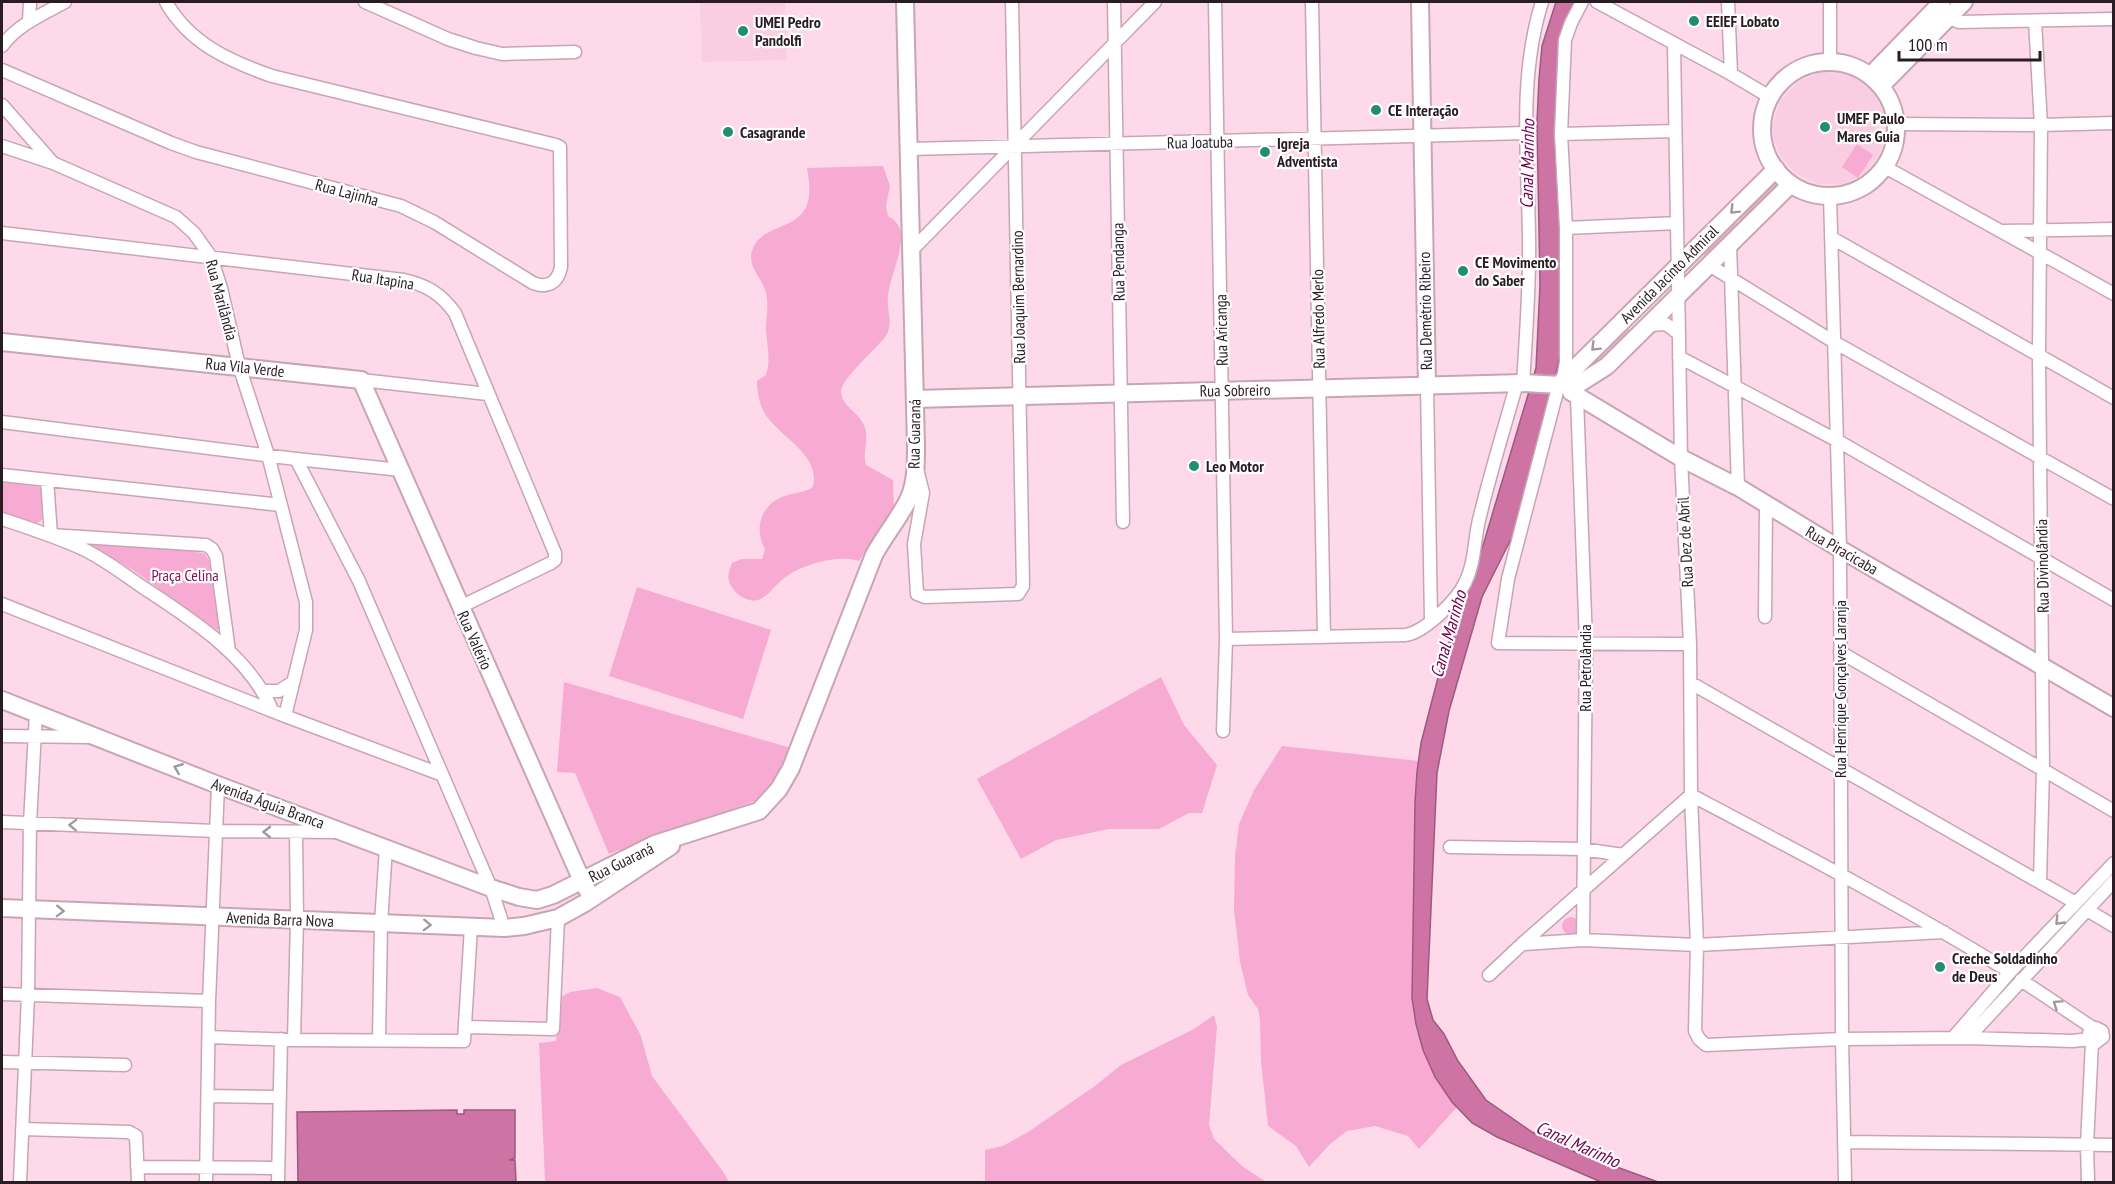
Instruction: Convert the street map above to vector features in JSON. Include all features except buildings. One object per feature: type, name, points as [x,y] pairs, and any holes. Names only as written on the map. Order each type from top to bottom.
[{"type":"street","points":[[29,21],[30,2]]},
{"type":"street","points":[[2,46],[29,21],[65,2]]},
{"type":"street","name":"Rua Lajinha","points":[[2,70],[188,149],[401,206],[434,222],[542,286],[550,285],[555,281],[561,267],[560,147],[250,69],[206,47],[190,34],[166,2]]},
{"type":"street","points":[[365,2],[448,39],[476,48],[502,54],[575,52]]},
{"type":"street","name":"Rua Guaraná","points":[[537,900],[582,881],[655,844],[759,811],[785,780],[874,555],[909,498],[915,466],[915,399],[905,2]]},
{"type":"street","name":"Rua Joaquim Bernardino","points":[[915,466],[921,478],[923,493],[914,544],[917,594],[925,597],[1015,596],[1020,592],[1023,586],[1012,2]]},
{"type":"street","name":"Rua Pendanga","points":[[1114,2],[1123,522]]},
{"type":"street","points":[[911,251],[1155,2]]},
{"type":"street","name":"Rua Aricanga","points":[[1215,2],[1226,639],[1223,731]]},
{"type":"street","name":"Rua Alfredo Merlo","points":[[1312,2],[1324,637]]},
{"type":"street","name":"Rua Demétrio Ribeiro","points":[[1420,2],[1431,620]]},
{"type":"street","points":[[1226,639],[1409,635],[1418,632],[1458,595],[1469,575],[1481,512],[1523,383],[1530,254],[1526,97],[1529,58],[1542,2]]},
{"type":"street","points":[[1571,364],[1561,134],[1565,40],[1582,2]]},
{"type":"street","points":[[1597,2],[1731,74],[1770,98]]},
{"type":"street","points":[[1728,2],[1731,74]]},
{"type":"street","points":[[1830,2],[1830,62]]},
{"type":"street","points":[[1876,81],[1940,7],[1964,2]]},
{"type":"street","points":[[1940,7],[1959,22],[2114,19]]},
{"type":"street","name":"Rua Divinolândia","points":[[2035,21],[2041,125],[2039,355],[2043,769],[2040,881]]},
{"type":"street","name":"Rua Dez de Abril","points":[[1674,44],[1681,458],[1690,645],[1691,795],[1697,945],[1695,1030],[1699,1039],[1706,1045],[1842,1039]]},
{"type":"street","points":[[1830,62],[1851,65],[1876,81],[1892,104],[1896,124],[1894,147],[1885,167],[1873,180],[1857,190],[1830,196],[1809,193],[1791,184],[1776,169],[1766,149],[1762,128],[1765,107],[1785,78],[1812,64],[1830,62]]},
{"type":"street","points":[[2,105],[53,163]]},
{"type":"street","points":[[1896,124],[2114,123]]},
{"type":"street","points":[[1561,134],[1675,131]]},
{"type":"street","name":"Rua Joatuba","points":[[909,149],[1527,134]]},
{"type":"street","name":"Rua Marilândia","points":[[2,146],[53,163],[176,218],[194,233],[212,256],[222,288],[239,366],[268,455],[306,602],[306,630],[285,716]]},
{"type":"street","points":[[1885,167],[2114,294]]},
{"type":"street","name":"Avenida Jacinto Admiral","points":[[1565,387],[1571,364],[1678,266],[1776,169]]},
{"type":"street","name":"Avenida Jacinto Admiral","points":[[1565,387],[1598,374],[1791,184]]},
{"type":"street","name":"Rua Henrique Gonçalves Laranja","points":[[1830,196],[1840,549],[1842,1039],[1845,1182]]},
{"type":"street","points":[[1566,228],[1677,223]]},
{"type":"street","points":[[1998,231],[2114,229]]},
{"type":"street","name":"Rua Itapina","points":[[2,233],[404,280],[429,288],[438,294],[455,313],[555,553],[555,560],[460,607]]},
{"type":"street","points":[[1832,238],[2114,398]]},
{"type":"street","points":[[1730,244],[1738,487]]},
{"type":"street","points":[[1709,265],[1834,342],[2114,499]]},
{"type":"street","points":[[1649,325],[1666,324],[1679,334]]},
{"type":"street","name":"Rua Vila Verde","points":[[2,342],[488,393]]},
{"type":"street","points":[[1679,357],[1838,441],[2114,600]]},
{"type":"street","name":"Rua Valério","points":[[361,380],[582,881],[592,898]]},
{"type":"street","name":"Rua Sobreiro","points":[[915,399],[1523,383],[1565,387]]},
{"type":"street","points":[[1565,387],[1508,579],[1498,643],[1690,645]]},
{"type":"street","name":"Rua Piracicaba","points":[[1565,387],[1681,458],[1738,487],[2114,708]]},
{"type":"street","name":"Rua Petrolândia","points":[[1565,387],[1586,643],[1582,849],[1583,940]]},
{"type":"street","points":[[2,422],[401,470]]},
{"type":"street","points":[[297,459],[359,581],[440,774],[491,888],[504,928]]},
{"type":"street","points":[[2,475],[281,506]]},
{"type":"street","points":[[47,480],[51,535]]},
{"type":"street","points":[[1765,617],[1766,505]]},
{"type":"street","points":[[2,519],[51,535],[100,558],[172,606],[229,651],[263,691],[272,710]]},
{"type":"street","points":[[51,535],[206,545],[213,549],[216,556],[229,651]]},
{"type":"street","points":[[2,604],[285,716],[440,774]]},
{"type":"street","points":[[1840,652],[2114,811]]},
{"type":"street","points":[[263,691],[279,691],[293,682]]},
{"type":"street","points":[[1691,683],[2040,881],[2114,926]]},
{"type":"street","name":"Avenida Águia Branca","points":[[2,700],[218,785],[491,888],[537,900]]},
{"type":"street","points":[[20,1182],[28,995],[30,823],[36,713]]},
{"type":"street","points":[[2,736],[96,737]]},
{"type":"street","points":[[206,1182],[209,1001],[218,785]]},
{"type":"street","points":[[1489,975],[1691,795],[1842,874],[2010,972]]},
{"type":"street","points":[[2,822],[215,831],[347,832]]},
{"type":"street","name":"Rua Guaraná","points":[[558,918],[671,846],[707,828]]},
{"type":"street","points":[[294,1040],[297,920],[296,833]]},
{"type":"street","points":[[1450,847],[1582,849],[1623,855]]},
{"type":"street","points":[[379,1040],[381,923],[386,848]]},
{"type":"street","points":[[1968,1038],[2021,980],[2114,863]]},
{"type":"street","points":[[1953,1038],[2010,972],[2081,907],[2114,881]]},
{"type":"street","points":[[535,924],[539,914],[537,900]]},
{"type":"street","name":"Avenida Barra Nova","points":[[2,908],[504,928],[558,918]]},
{"type":"street","points":[[465,1027],[553,1029],[558,918]]},
{"type":"street","points":[[209,1037],[280,1040],[464,1041],[471,927]]},
{"type":"street","points":[[1522,944],[1583,940],[1697,945],[1945,932]]},
{"type":"street","points":[[2021,980],[2098,1037]]},
{"type":"street","points":[[2,994],[209,1001]]},
{"type":"street","points":[[1842,1039],[1968,1038],[2073,1041],[2098,1037]]},
{"type":"street","points":[[2088,1182],[2090,1053],[2098,1037]]},
{"type":"street","points":[[278,1182],[280,1040]]},
{"type":"street","points":[[2,1062],[125,1065]]},
{"type":"street","points":[[208,1096],[279,1097]]},
{"type":"street","points":[[22,1129],[129,1132],[136,1136],[138,1182]]},
{"type":"street","points":[[1844,1142],[2114,1144]]},
{"type":"street","points":[[137,1167],[278,1168]]},
{"type":"shaded area","name":"UMEI Pedro Pandolfi","points":[[700,2],[785,2],[787,60],[702,62]]},
{"type":"shaded area","points":[[1556,2],[1575,2],[1566,23],[1558,81],[1555,149],[1560,237],[1561,350],[1551,397],[1514,533],[1482,597],[1449,711],[1437,773],[1427,999],[1433,1020],[1444,1034],[1458,1061],[1486,1100],[1532,1132],[1570,1150],[1658,1182],[1601,1182],[1497,1137],[1472,1123],[1452,1102],[1435,1077],[1423,1050],[1412,998],[1415,802],[1421,743],[1441,666],[1484,542],[1536,368],[1540,285],[1537,122],[1539,79],[1542,46]]},
{"type":"shaded area","name":"UMEF Paulo Mares Guia","points":[[1820,72],[1845,74],[1860,81],[1872,91],[1884,113],[1874,133],[1882,145],[1880,154],[1865,173],[1843,184],[1818,184],[1796,174],[1780,155],[1774,139],[1773,123],[1781,100],[1798,82]]},
{"type":"shaded area","points":[[457,1110],[457,1114],[464,1114],[464,1110],[515,1110],[515,1158],[509,1160],[515,1160],[516,1182],[298,1182],[297,1112]]},
{"type":"green space","points":[[1857,144],[1873,155],[1858,178],[1842,167]]},
{"type":"green space","points":[[883,166],[890,186],[886,206],[888,216],[893,219],[901,233],[900,248],[888,296],[890,321],[886,336],[852,372],[841,392],[844,401],[866,430],[866,465],[893,480],[894,509],[859,561],[840,559],[809,565],[790,574],[762,598],[749,600],[740,596],[729,581],[728,576],[732,563],[742,559],[762,559],[765,549],[760,527],[764,512],[782,497],[813,487],[814,475],[805,455],[770,421],[760,401],[757,381],[766,375],[768,364],[767,302],[764,288],[753,268],[752,251],[762,236],[796,219],[802,213],[809,196],[807,168]]},
{"type":"green space","points":[[1776,180],[1777,186],[1741,222],[1736,217]]},
{"type":"green space","points":[[1734,219],[1739,224],[1706,257],[1701,252]]},
{"type":"green space","points":[[1626,327],[1631,332],[1594,368],[1591,368],[1589,365]]},
{"type":"green space","points":[[2,482],[41,487],[43,517],[40,521],[31,524],[2,517]]},
{"type":"green space","name":"Praça Celina","points":[[87,543],[184,549],[205,554],[209,560],[220,629],[217,630],[133,570]]},
{"type":"green space","points":[[637,587],[771,630],[743,719],[609,676]]},
{"type":"green space","points":[[1161,677],[1184,725],[1217,765],[1202,813],[1189,813],[1159,829],[1109,829],[1056,840],[1021,859],[977,779]]},
{"type":"green space","points":[[564,682],[791,748],[788,761],[758,800],[609,854],[575,773],[557,772]]},
{"type":"green space","points":[[1282,746],[1419,761],[1415,802],[1412,970],[1435,1077],[1457,1107],[1419,1149],[1408,1136],[1375,1126],[1347,1131],[1330,1144],[1309,1167],[1296,1146],[1268,1126],[1261,1061],[1260,1019],[1258,1009],[1248,995],[1240,962],[1234,909],[1235,856],[1239,824],[1254,790]]},
{"type":"green space","points":[[1567,917],[1575,917],[1580,922],[1578,933],[1567,935],[1562,930],[1562,922]]},
{"type":"green space","points":[[597,988],[620,997],[641,1036],[652,1076],[729,1182],[545,1182],[539,1043],[556,1041],[559,998],[570,992]]},
{"type":"green space","points":[[1214,1015],[1217,1027],[1209,1125],[1214,1139],[1242,1166],[1266,1182],[985,1182],[985,1150],[1003,1146],[1028,1132],[1095,1086],[1121,1065],[1194,1029]]},
{"type":"place","name":"EEIEF Lobato","points":[[1694,21]]},
{"type":"place","name":"UMEI Pedro Pandolfi","points":[[743,31]]},
{"type":"place","name":"CE Interação","points":[[1376,110]]},
{"type":"place","name":"UMEF Paulo Mares Guia","points":[[1825,127]]},
{"type":"place","name":"Casagrande","points":[[728,132]]},
{"type":"place","name":"Igreja Adventista","points":[[1265,152]]},
{"type":"place","name":"CE Movimento do Saber","points":[[1463,271]]},
{"type":"place","name":"Leo Motor","points":[[1194,466]]},
{"type":"place","name":"Creche Soldadinho de Deus","points":[[1940,967]]},
{"type":"water label","name":"Canal Marinho","points":[[1527,164]]},
{"type":"water label","name":"Canal Marinho","points":[[1448,634]]},
{"type":"water label","name":"Canal Marinho","points":[[1578,1144]]}]
